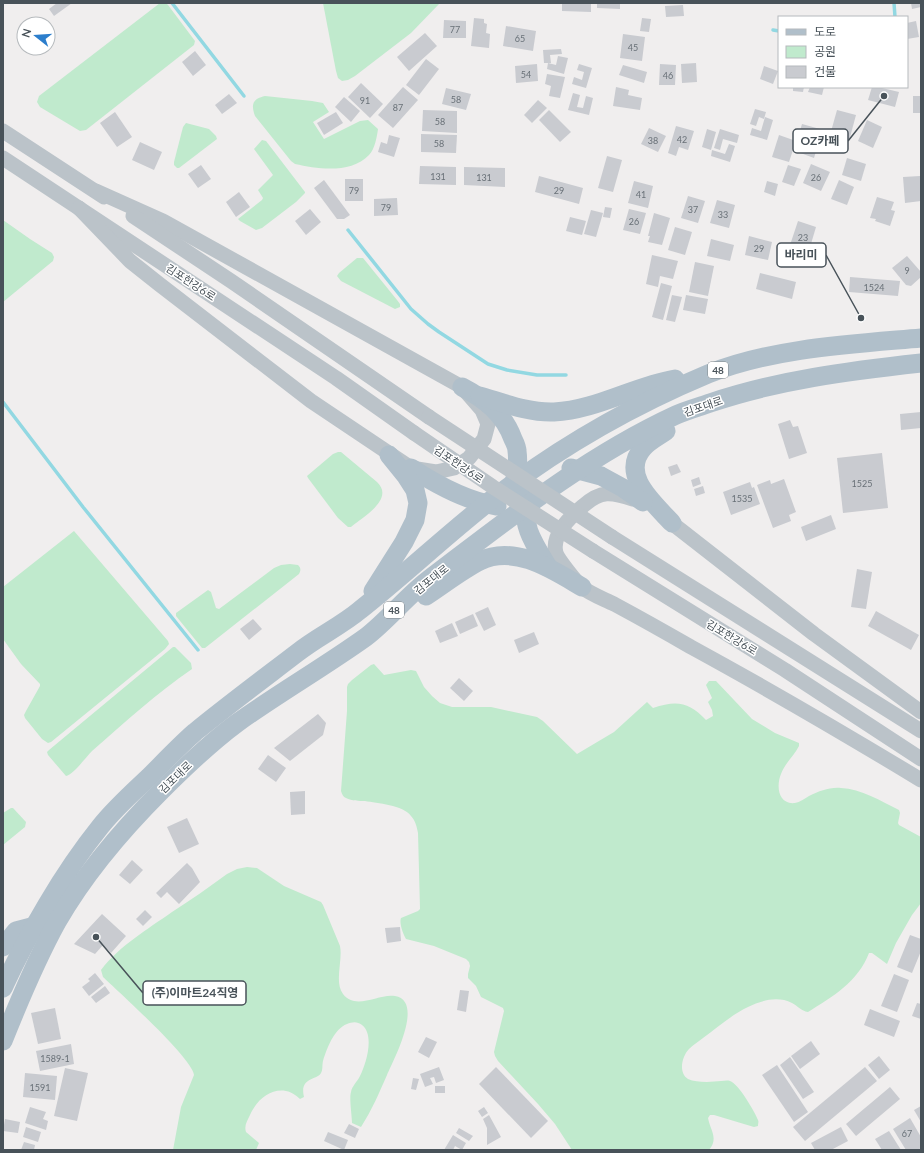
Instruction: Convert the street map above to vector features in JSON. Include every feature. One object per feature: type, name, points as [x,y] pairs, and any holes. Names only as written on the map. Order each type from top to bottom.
[{"type":"main road","name":"김포대로","points":[[3,988],[19,954],[35,926],[82,851],[101,826],[166,760],[193,734],[295,654],[358,612],[486,504],[538,467],[606,423],[710,373],[761,358],[822,347],[921,338]]},
{"type":"main road","name":"김포대로","points":[[3,1041],[37,961],[58,920],[108,847],[134,818],[184,768],[235,724],[368,635],[418,588],[524,506],[577,470],[637,435],[679,414],[740,393],[789,382],[850,371],[921,363]]},
{"type":"main road","points":[[462,387],[480,396],[521,408],[554,412],[589,406],[672,379],[710,373]]},
{"type":"main road","points":[[480,396],[491,405],[504,420],[511,432],[517,449],[518,470],[506,508],[498,527]]},
{"type":"main road","points":[[672,523],[642,490],[637,482],[635,474],[636,463],[643,448],[650,442],[714,402]]},
{"type":"main road","points":[[358,612],[393,561],[415,520],[418,503],[414,490],[406,476],[389,455]]},
{"type":"main road","points":[[548,567],[530,537],[525,518],[524,506],[526,493],[538,467],[564,467],[601,476],[623,488],[643,502]]},
{"type":"main road","points":[[411,468],[430,481],[453,492],[486,504],[506,508],[524,506]]},
{"type":"main road","points":[[368,635],[486,558],[500,555],[516,556],[548,567],[582,587]]},
{"type":"main road","points":[[3,947],[16,931],[35,926]]},
{"type":"street","name":"김포한강6로","points":[[3,131],[96,191],[231,281],[429,417],[612,537],[921,731]]},
{"type":"street","name":"김포한강6로","points":[[3,158],[336,378],[499,491],[772,662],[921,759]]},
{"type":"street","points":[[79,208],[130,261],[159,284],[311,401],[389,455],[411,468],[436,472],[454,468],[469,458],[484,439],[488,424],[482,410],[462,387],[275,285],[163,221],[96,191]]},
{"type":"street","points":[[921,712],[808,630],[643,502],[614,493],[601,494],[590,500],[575,512],[564,525],[556,540],[556,553],[561,562],[582,587],[732,670],[921,780]]},
{"type":"green space","points":[[160,3],[166,3],[168,5],[195,41],[194,45],[86,130],[80,131],[40,107],[37,102],[39,96]]},
{"type":"green space","points":[[323,3],[440,3],[411,33],[355,76],[348,80],[342,81],[338,78],[336,71]]},
{"type":"green space","points":[[265,96],[323,103],[329,112],[313,122],[324,139],[360,121],[368,120],[378,129],[373,149],[362,161],[344,168],[324,168],[295,164],[255,116],[253,106],[255,101]]},
{"type":"green space","points":[[186,123],[209,129],[217,139],[177,168],[174,165],[174,162],[183,127]]},
{"type":"green space","points":[[262,140],[266,141],[305,193],[296,202],[262,228],[256,230],[238,219],[262,200],[263,198],[258,190],[273,175],[254,149]]},
{"type":"green space","points":[[3,220],[52,253],[54,257],[53,261],[3,302]]},
{"type":"green space","points":[[357,258],[363,258],[397,300],[400,307],[395,309],[341,281],[337,276],[339,273]]},
{"type":"green space","points":[[341,452],[377,482],[382,488],[380,501],[369,513],[351,527],[348,527],[338,518],[307,476],[333,454]]},
{"type":"green space","points":[[74,531],[169,644],[165,649],[48,743],[42,739],[24,715],[40,684],[21,664],[3,639],[3,587]]},
{"type":"green space","points":[[290,564],[299,566],[299,574],[205,648],[202,648],[176,616],[176,613],[208,590],[211,592],[216,608],[219,609],[274,568],[281,565]]},
{"type":"green space","points":[[173,647],[175,647],[191,663],[192,669],[141,708],[92,751],[72,773],[66,776],[47,752]]},
{"type":"green space","points":[[374,664],[384,675],[411,670],[416,671],[424,687],[432,696],[440,703],[452,707],[491,707],[537,717],[577,754],[614,732],[647,702],[653,708],[661,705],[682,704],[694,709],[706,720],[713,716],[708,702],[712,698],[706,685],[709,681],[716,681],[752,719],[775,733],[799,743],[799,746],[785,766],[779,779],[780,794],[785,801],[795,803],[825,790],[841,788],[863,793],[899,810],[899,825],[921,837],[921,903],[912,915],[896,943],[887,964],[872,953],[869,953],[858,972],[843,988],[808,1012],[801,1010],[792,1003],[776,999],[753,1005],[742,1010],[692,1046],[684,1056],[682,1069],[683,1073],[688,1079],[709,1082],[730,1081],[733,1083],[746,1098],[758,1121],[758,1126],[754,1127],[710,1115],[708,1118],[714,1138],[712,1146],[709,1150],[572,1150],[555,1124],[498,1061],[494,1052],[504,1011],[503,1008],[481,997],[476,986],[468,978],[470,966],[466,959],[434,946],[406,939],[403,931],[401,918],[420,909],[418,833],[414,820],[402,809],[383,804],[351,800],[344,797],[341,791],[347,711],[347,687],[352,680]]},
{"type":"green space","points":[[13,808],[26,822],[25,827],[3,845],[3,813]]},
{"type":"green space","points":[[247,867],[257,868],[284,886],[321,902],[340,946],[339,983],[343,994],[348,999],[354,1001],[389,996],[395,996],[404,1000],[407,1008],[407,1020],[404,1032],[400,1045],[378,1095],[361,1127],[352,1123],[350,1095],[352,1088],[360,1076],[365,1064],[369,1042],[366,1030],[362,1025],[353,1022],[342,1026],[335,1034],[323,1061],[321,1073],[306,1082],[304,1086],[304,1097],[300,1099],[286,1091],[279,1091],[272,1092],[259,1101],[247,1121],[245,1128],[246,1132],[259,1143],[256,1150],[173,1150],[181,1107],[194,1075],[182,1055],[139,1010],[103,977],[101,970],[116,953],[144,931],[227,874],[237,869]]},
{"type":"building","points":[[57,3],[72,3],[54,16],[49,9]]},
{"type":"building","points":[[562,3],[591,3],[591,12],[562,11]]},
{"type":"building","points":[[597,3],[620,3],[620,9],[597,8]]},
{"type":"building","points":[[911,3],[921,3],[921,7],[912,9]]},
{"type":"building","points":[[683,5],[684,16],[666,17],[665,6]]},
{"type":"building","points":[[474,18],[484,19],[484,23],[487,24],[486,33],[490,34],[489,48],[471,46]]},
{"type":"building","points":[[642,18],[651,19],[649,32],[640,31]]},
{"type":"building","points":[[444,20],[466,21],[466,38],[443,38]]},
{"type":"building","points":[[916,21],[919,37],[908,39],[908,23]]},
{"type":"building","points":[[506,26],[536,31],[533,51],[503,46]]},
{"type":"building","points":[[425,33],[437,46],[409,71],[397,57]]},
{"type":"building","points":[[623,34],[645,37],[642,61],[620,58]]},
{"type":"building","points":[[561,49],[562,54],[550,55],[551,63],[544,63],[543,50]]},
{"type":"building","points":[[195,51],[206,65],[193,76],[182,62]]},
{"type":"building","points":[[558,56],[568,58],[564,74],[547,69],[548,63],[556,65]]},
{"type":"building","points":[[426,59],[439,69],[419,95],[406,85]]},
{"type":"building","points":[[696,63],[697,82],[682,83],[681,64]]},
{"type":"building","points":[[537,64],[538,81],[516,83],[515,66]]},
{"type":"building","points":[[579,64],[592,68],[586,88],[572,84],[574,77],[582,80],[584,72],[577,70]]},
{"type":"building","points":[[660,64],[676,65],[675,85],[659,85]]},
{"type":"building","points":[[623,65],[647,72],[644,83],[619,75]]},
{"type":"building","points":[[764,66],[778,71],[773,84],[760,79]]},
{"type":"building","points":[[547,74],[565,77],[560,98],[549,96],[551,86],[545,84]]},
{"type":"building","points":[[361,83],[383,104],[370,118],[348,97]]},
{"type":"building","points":[[403,87],[418,100],[393,128],[378,115]]},
{"type":"building","points":[[616,87],[629,90],[628,95],[642,98],[640,110],[613,106]]},
{"type":"building","points":[[446,88],[471,94],[466,110],[442,104]]},
{"type":"building","points":[[793,88],[804,88],[803,92],[793,91]]},
{"type":"building","points":[[810,88],[824,88],[822,95],[808,92]]},
{"type":"building","points":[[872,88],[882,88],[899,92],[895,107],[868,100]]},
{"type":"building","points":[[573,93],[580,95],[577,107],[583,108],[586,96],[593,98],[589,115],[568,110]]},
{"type":"building","points":[[229,94],[237,103],[222,114],[215,105]]},
{"type":"building","points":[[913,96],[921,96],[921,113],[913,113]]},
{"type":"building","points":[[344,97],[360,111],[351,122],[335,107]]},
{"type":"building","points":[[538,100],[547,108],[532,123],[524,115]]},
{"type":"building","points":[[755,109],[766,112],[764,119],[759,117],[756,126],[750,124]]},
{"type":"building","points":[[423,110],[457,111],[457,133],[422,131]]},
{"type":"building","points":[[549,110],[571,132],[560,142],[539,120]]},
{"type":"building","points":[[837,110],[856,115],[849,141],[830,135]]},
{"type":"building","points":[[115,112],[132,137],[117,147],[100,123]]},
{"type":"building","points":[[336,112],[343,123],[324,135],[317,123]]},
{"type":"building","points":[[765,117],[773,120],[767,140],[750,135],[752,128],[761,131]]},
{"type":"building","points":[[867,120],[882,127],[873,148],[858,141]]},
{"type":"building","points":[[802,124],[820,129],[817,137],[807,133],[804,142],[797,140]]},
{"type":"building","points":[[676,126],[694,131],[688,150],[679,147],[676,156],[668,153]]},
{"type":"building","points":[[649,128],[666,136],[658,152],[641,144]]},
{"type":"building","points":[[707,129],[716,132],[711,150],[702,147]]},
{"type":"building","points":[[720,129],[739,135],[737,143],[723,139],[720,150],[714,148]]},
{"type":"building","points":[[421,134],[457,135],[456,153],[421,152]]},
{"type":"building","points":[[389,135],[400,138],[394,157],[378,152],[381,142],[387,144]]},
{"type":"building","points":[[779,135],[796,141],[789,162],[772,157]]},
{"type":"building","points":[[811,138],[819,141],[814,158],[795,151],[797,144],[808,148]]},
{"type":"building","points":[[140,142],[162,152],[154,170],[132,160]]},
{"type":"building","points":[[729,144],[735,146],[730,162],[711,156],[712,150],[725,154]]},
{"type":"building","points":[[607,156],[622,160],[613,192],[598,188]]},
{"type":"building","points":[[847,158],[866,164],[861,181],[842,175]]},
{"type":"building","points":[[811,164],[830,172],[821,191],[803,183]]},
{"type":"building","points":[[201,165],[211,179],[198,188],[188,174]]},
{"type":"building","points":[[788,165],[801,169],[794,186],[782,182]]},
{"type":"building","points":[[420,166],[456,167],[456,185],[419,184]]},
{"type":"building","points":[[464,167],[505,168],[505,187],[464,185]]},
{"type":"building","points":[[539,176],[583,188],[579,204],[535,192]]},
{"type":"building","points":[[920,176],[921,201],[905,203],[903,177]]},
{"type":"building","points":[[345,179],[363,179],[363,201],[345,201]]},
{"type":"building","points":[[324,180],[350,215],[344,219],[337,219],[314,188]]},
{"type":"building","points":[[839,180],[854,187],[847,205],[831,199]]},
{"type":"building","points":[[634,181],[653,186],[648,208],[628,203]]},
{"type":"building","points":[[767,181],[778,184],[775,196],[764,192]]},
{"type":"building","points":[[239,192],[250,207],[236,217],[226,202]]},
{"type":"building","points":[[688,196],[705,201],[698,223],[681,218]]},
{"type":"building","points":[[877,197],[894,202],[891,210],[895,211],[890,226],[875,221],[876,219],[870,218]]},
{"type":"building","points":[[397,198],[398,215],[374,216],[374,199]]},
{"type":"building","points":[[717,200],[735,205],[729,228],[710,223]]},
{"type":"building","points":[[605,207],[612,208],[610,218],[603,217]]},
{"type":"building","points":[[310,209],[321,222],[306,235],[295,221]]},
{"type":"building","points":[[629,209],[646,213],[640,234],[623,230]]},
{"type":"building","points":[[591,210],[603,213],[596,237],[584,234]]},
{"type":"building","points":[[654,213],[670,218],[662,245],[648,242],[650,236],[648,236]]},
{"type":"building","points":[[570,217],[586,221],[582,235],[566,231]]},
{"type":"building","points":[[798,221],[816,227],[808,254],[789,248]]},
{"type":"building","points":[[675,227],[692,232],[685,255],[668,250]]},
{"type":"building","points":[[749,236],[772,242],[768,260],[745,255]]},
{"type":"building","points":[[711,239],[734,245],[730,261],[707,256]]},
{"type":"building","points":[[652,255],[678,261],[673,279],[660,276],[658,287],[646,284]]},
{"type":"building","points":[[907,256],[921,272],[921,277],[911,286],[906,285],[892,268]]},
{"type":"building","points":[[695,262],[714,266],[708,296],[689,292]]},
{"type":"building","points":[[760,273],[796,282],[792,299],[756,289]]},
{"type":"building","points":[[850,277],[900,281],[898,296],[849,292]]},
{"type":"building","points":[[661,283],[672,286],[663,320],[652,317]]},
{"type":"building","points":[[672,295],[682,297],[675,322],[666,320]]},
{"type":"building","points":[[686,295],[708,299],[705,314],[683,310]]},
{"type":"building","points":[[921,412],[921,428],[901,430],[900,414]]},
{"type":"building","points":[[790,420],[793,427],[798,426],[807,453],[789,459],[778,424]]},
{"type":"building","points":[[882,453],[888,508],[843,513],[837,458]]},
{"type":"building","points":[[677,464],[681,472],[671,476],[668,467]]},
{"type":"building","points":[[699,477],[701,484],[693,487],[691,480]]},
{"type":"building","points":[[784,479],[796,512],[789,515],[791,521],[773,528],[757,485],[770,480],[771,484]]},
{"type":"building","points":[[750,482],[752,488],[754,487],[760,504],[731,515],[723,492]]},
{"type":"building","points":[[703,486],[705,493],[696,496],[694,489]]},
{"type":"building","points":[[831,515],[836,529],[806,541],[801,527]]},
{"type":"building","points":[[857,569],[872,572],[866,609],[851,607]]},
{"type":"building","points":[[488,607],[496,625],[484,631],[475,613]]},
{"type":"building","points":[[876,611],[919,635],[911,650],[868,626]]},
{"type":"building","points":[[473,614],[478,626],[460,634],[455,622]]},
{"type":"building","points":[[253,619],[262,629],[249,640],[240,629]]},
{"type":"building","points":[[452,623],[458,636],[440,643],[435,631]]},
{"type":"building","points":[[534,632],[539,644],[519,653],[514,640]]},
{"type":"building","points":[[459,678],[473,691],[464,701],[450,688]]},
{"type":"building","points":[[318,714],[326,723],[323,735],[290,761],[274,748]]},
{"type":"building","points":[[268,755],[286,768],[276,782],[258,769]]},
{"type":"building","points":[[305,791],[305,814],[291,815],[290,792]]},
{"type":"building","points":[[187,818],[199,844],[179,853],[167,827]]},
{"type":"building","points":[[132,860],[143,870],[130,884],[119,875]]},
{"type":"building","points":[[187,863],[192,868],[200,882],[179,904],[167,892],[161,898],[156,893]]},
{"type":"building","points":[[145,910],[152,917],[143,926],[136,919]]},
{"type":"building","points":[[102,914],[126,936],[111,953],[103,945],[95,954],[74,944]]},
{"type":"building","points":[[400,927],[401,941],[387,943],[385,928]]},
{"type":"building","points":[[910,935],[921,939],[921,951],[912,973],[897,967]]},
{"type":"building","points":[[95,973],[104,984],[89,996],[82,987],[90,981],[88,979]]},
{"type":"building","points":[[894,974],[909,980],[897,1012],[881,1006]]},
{"type":"building","points":[[105,986],[110,993],[96,1003],[91,997]]},
{"type":"building","points":[[460,990],[469,991],[466,1012],[457,1010]]},
{"type":"building","points":[[917,1003],[921,1004],[921,1019],[912,1016]]},
{"type":"building","points":[[55,1008],[61,1039],[38,1044],[31,1013]]},
{"type":"building","points":[[870,1009],[900,1021],[894,1037],[864,1025]]},
{"type":"building","points":[[426,1037],[437,1042],[429,1058],[418,1052]]},
{"type":"building","points":[[811,1041],[820,1054],[800,1069],[791,1056]]},
{"type":"building","points":[[71,1044],[74,1064],[40,1071],[36,1051]]},
{"type":"building","points":[[879,1056],[890,1070],[879,1079],[868,1065]]},
{"type":"building","points":[[790,1057],[814,1092],[803,1099],[780,1065]]},
{"type":"building","points":[[777,1065],[808,1112],[794,1122],[762,1075]]},
{"type":"building","points":[[439,1067],[444,1080],[436,1083],[434,1077],[430,1078],[433,1084],[425,1087],[420,1074]]},
{"type":"building","points":[[496,1067],[548,1121],[531,1138],[479,1084]]},
{"type":"building","points":[[865,1067],[877,1081],[805,1141],[793,1127]]},
{"type":"building","points":[[65,1068],[88,1073],[77,1121],[54,1116]]},
{"type":"building","points":[[25,1073],[57,1076],[55,1100],[23,1097]]},
{"type":"building","points":[[413,1078],[419,1079],[416,1090],[411,1089]]},
{"type":"building","points":[[435,1086],[445,1086],[445,1093],[435,1093]]},
{"type":"building","points":[[890,1087],[900,1099],[856,1136],[846,1124]]},
{"type":"building","points":[[921,1106],[921,1122],[914,1110]]},
{"type":"building","points":[[30,1107],[46,1112],[43,1119],[48,1121],[46,1130],[25,1123]]},
{"type":"building","points":[[484,1107],[488,1113],[482,1117],[478,1111]]},
{"type":"building","points":[[489,1115],[501,1137],[487,1145],[487,1128],[483,1119]]},
{"type":"building","points":[[910,1118],[921,1137],[921,1148],[918,1150],[906,1150],[893,1129]]},
{"type":"building","points":[[5,1119],[20,1122],[18,1133],[3,1131]]},
{"type":"building","points":[[349,1124],[359,1129],[355,1138],[344,1133]]},
{"type":"building","points":[[26,1127],[41,1132],[38,1142],[23,1137]]},
{"type":"building","points":[[841,1127],[848,1141],[831,1150],[815,1150],[811,1143]]},
{"type":"building","points":[[459,1128],[473,1136],[469,1141],[456,1133]]},
{"type":"building","points":[[889,1131],[901,1150],[882,1150],[875,1139]]},
{"type":"building","points":[[328,1132],[348,1140],[344,1150],[324,1141]]},
{"type":"building","points":[[453,1135],[466,1143],[462,1150],[455,1146],[453,1150],[444,1150]]},
{"type":"building","points":[[24,1142],[35,1145],[34,1150],[21,1150]]},
{"type":"waterway","points":[[172,3],[244,96]]},
{"type":"waterway","points":[[894,3],[895,16]]},
{"type":"waterway","points":[[773,30],[778,31]]},
{"type":"waterway","points":[[348,230],[411,309],[439,332],[488,364],[507,370],[537,375],[566,375]]},
{"type":"waterway","points":[[3,402],[83,507],[198,650]]},
{"type":"place","name":"OZ카페","points":[[884,96]]},
{"type":"place","name":"바리미","points":[[861,318]]},
{"type":"place","name":"(주)이마트24직영","points":[[96,937]]}]
